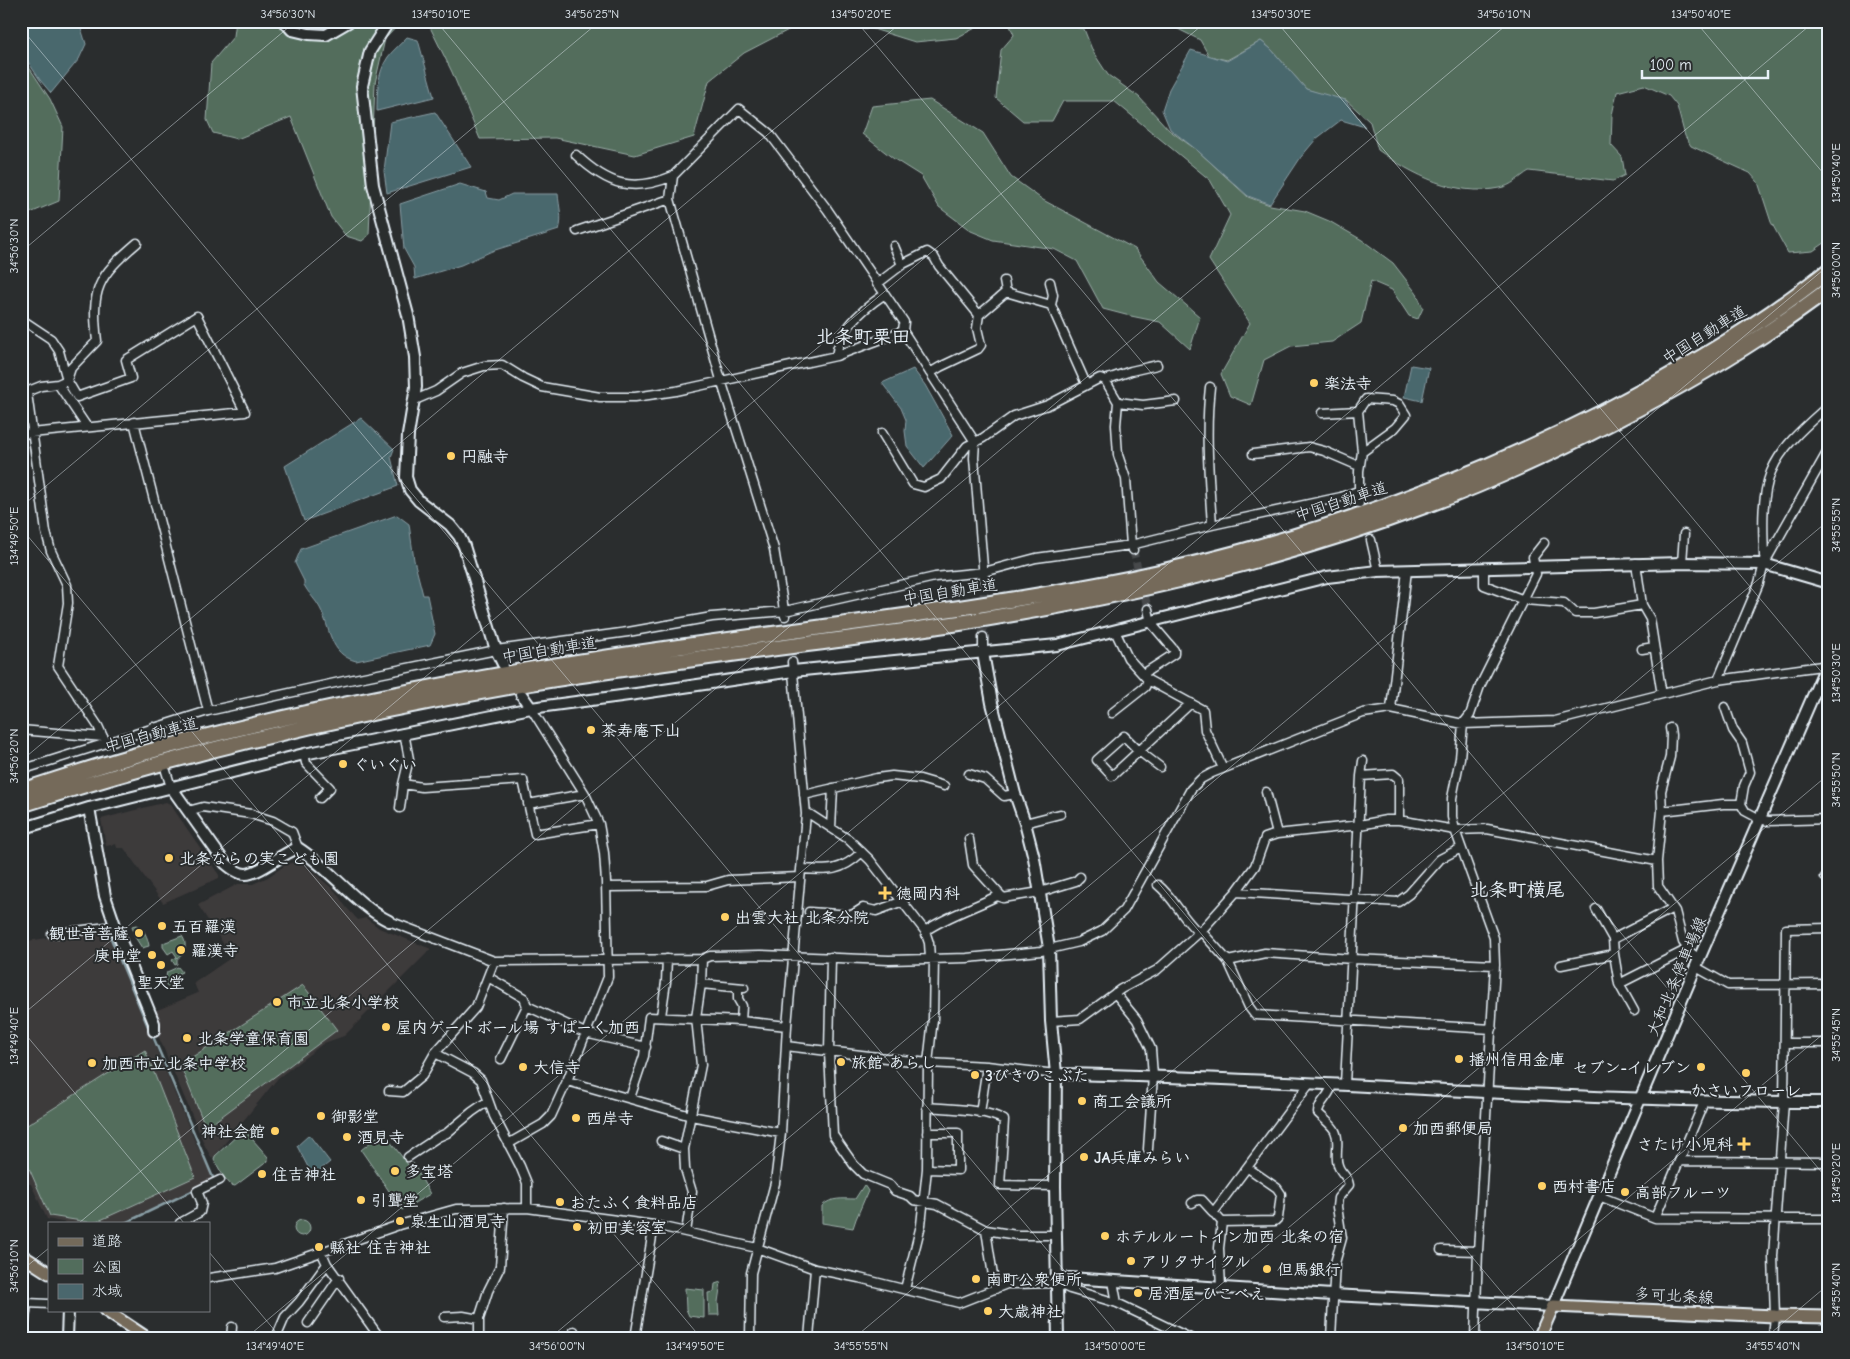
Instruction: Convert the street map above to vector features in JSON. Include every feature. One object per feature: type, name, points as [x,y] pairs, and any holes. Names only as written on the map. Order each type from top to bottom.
[{"type":"highway","name":"中国自動車道","points":[[21,805],[37,793],[249,726],[382,696],[619,656],[1002,601],[1129,578],[1274,542],[1423,492],[1497,462],[1576,425],[1658,383],[1720,347],[1772,313],[1829,270]]},
{"type":"highway","name":"中国自動車道","points":[[116,769],[388,710],[529,684],[966,622],[1043,608],[1132,591],[1278,554],[1358,530],[1429,505],[1504,474],[1584,437],[1665,395],[1727,359],[1778,326],[1829,288]]},
{"type":"highway","name":"中国自動車道","points":[[21,790],[37,793]]},
{"type":"main road","points":[[21,1255],[48,1272]]},
{"type":"main road","name":"多可北条線","points":[[1553,1306],[1829,1317]]},
{"type":"main road","points":[[1539,1338],[1553,1306]]},
{"type":"main road","points":[[108,1312],[147,1338]]},
{"type":"street","points":[[284,21],[292,30],[326,35],[350,21]]},
{"type":"street","points":[[389,21],[370,51],[362,86],[373,185],[408,315],[415,357],[414,400],[408,435],[406,477],[410,490],[419,501],[450,525],[459,536],[464,546],[496,650],[503,664]]},
{"type":"street","points":[[576,156],[589,167],[618,184],[642,185],[656,183],[673,176],[739,109],[769,132],[827,209],[904,322],[903,331],[975,442],[974,458],[984,575]]},
{"type":"street","points":[[673,176],[670,199],[720,380],[774,548],[785,613]]},
{"type":"street","points":[[577,231],[670,199]]},
{"type":"street","points":[[106,739],[58,666],[68,594],[66,584],[51,551],[46,532],[34,433],[24,393],[41,386],[58,384],[67,380],[71,368],[97,341],[94,311],[99,284],[115,262],[137,243]]},
{"type":"street","points":[[894,246],[902,265]]},
{"type":"street","points":[[877,284],[902,265],[927,252],[979,315]]},
{"type":"street","points":[[1004,281],[1006,292]]},
{"type":"street","points":[[1050,282],[1053,295],[1051,305],[1086,384]]},
{"type":"street","points":[[930,373],[940,366],[978,349],[981,344],[977,328],[979,315],[1006,292]]},
{"type":"street","points":[[1006,292],[1051,305]]},
{"type":"street","points":[[836,356],[837,346],[847,329],[874,302],[885,294]]},
{"type":"street","points":[[21,319],[52,339],[59,351],[67,380],[77,397],[131,378],[126,360],[197,316],[245,412],[21,434]]},
{"type":"street","points":[[414,400],[436,391],[462,373],[484,366],[502,365],[542,387],[600,397],[635,397],[676,391],[836,356],[903,331]]},
{"type":"street","points":[[882,433],[913,484],[924,486],[940,479],[966,446],[983,438],[1014,416],[1048,405],[1100,378],[1104,380],[1157,365]]},
{"type":"street","points":[[1104,380],[1118,402],[1116,425],[1118,455],[1126,479],[1132,548]]},
{"type":"street","points":[[58,384],[86,427]]},
{"type":"street","points":[[1210,387],[1208,403],[1212,525]]},
{"type":"street","points":[[1360,503],[1358,491],[1359,466],[1362,452],[1358,411],[1366,399],[1393,401],[1399,404],[1406,415],[1395,428],[1362,452]]},
{"type":"street","points":[[1118,402],[1143,405],[1176,401]]},
{"type":"street","points":[[1766,561],[1764,556],[1764,506],[1772,471],[1780,455],[1797,435],[1829,405]]},
{"type":"street","points":[[1322,413],[1358,411]]},
{"type":"street","points":[[134,422],[208,711]]},
{"type":"street","points":[[1253,454],[1309,447],[1324,451],[1359,466]]},
{"type":"street","points":[[1718,680],[1759,583],[1766,561],[1829,449]]},
{"type":"street","points":[[21,770],[106,739],[208,711],[496,650],[628,632],[712,617],[785,613],[935,577],[984,575],[1009,564],[1036,558],[1132,548],[1212,525],[1342,497],[1358,491]]},
{"type":"street","points":[[1682,562],[1684,534]]},
{"type":"street","points":[[1370,540],[1378,571]]},
{"type":"street","points":[[1475,1338],[1478,1251],[1492,1029],[1495,965],[1494,938],[1455,830],[1452,817],[1452,798],[1460,758],[1463,724],[1470,715],[1480,686],[1536,574],[1533,557],[1544,543]]},
{"type":"street","points":[[21,829],[89,808],[304,754],[531,708],[636,694],[793,667],[983,653],[1057,645],[1327,578],[1378,571],[1766,561],[1829,583]]},
{"type":"street","points":[[1636,563],[1642,605],[1650,619],[1661,689]]},
{"type":"street","points":[[1484,568],[1484,585],[1524,600],[1564,602],[1575,613],[1594,613],[1642,605]]},
{"type":"street","points":[[1391,709],[1407,570]]},
{"type":"street","points":[[1145,677],[1174,654],[1174,650],[1151,622],[1148,610]]},
{"type":"street","points":[[1115,631],[1128,658],[1145,677],[1203,710],[1205,730],[1221,764]]},
{"type":"street","points":[[983,637],[983,653],[992,703],[1015,794],[1034,858],[1049,948],[1051,1021],[1056,1074],[1055,1186],[1058,1338]]},
{"type":"street","points":[[1642,649],[1654,646]]},
{"type":"street","points":[[188,811],[203,807],[251,814],[273,821],[292,832],[298,848],[348,888],[363,905],[376,915],[494,961],[702,959],[710,956],[831,957],[862,960],[993,956],[1041,951],[1079,942],[1102,932],[1124,910],[1191,789],[1201,779],[1363,713],[1391,709],[1463,724],[1555,721],[1718,680],[1828,663]]},
{"type":"street","name":"大和北条停車場線","points":[[1553,1306],[1697,963],[1828,663]]},
{"type":"street","points":[[750,1338],[751,1273],[775,1183],[781,1133],[787,1026],[806,814],[793,667]]},
{"type":"street","points":[[1112,713],[1145,687],[1145,677]]},
{"type":"street","points":[[508,1144],[543,1124],[551,1116],[567,1081],[608,977],[604,853],[599,824],[584,794],[521,694]]},
{"type":"street","points":[[1160,767],[1139,751],[1124,736],[1097,760],[1112,776],[1139,751],[1192,703]]},
{"type":"street","points":[[1725,707],[1733,730],[1742,743],[1750,772],[1744,786],[1741,804],[1745,811],[1768,821],[1829,819]]},
{"type":"street","points":[[153,727],[157,740]]},
{"type":"street","points":[[1670,728],[1671,749],[1668,769],[1661,791],[1662,811],[1657,861],[1658,886],[1673,908],[1683,942],[1697,963],[1728,985],[1829,984]]},
{"type":"street","points":[[21,730],[106,739]]},
{"type":"street","points":[[400,808],[409,758],[404,733]]},
{"type":"street","points":[[304,754],[306,764],[330,788],[320,798]]},
{"type":"street","points":[[1345,1084],[1360,825],[1361,776],[1364,761]]},
{"type":"street","points":[[166,772],[171,787],[225,863],[234,870],[244,874],[252,873],[283,854],[298,848]]},
{"type":"street","points":[[969,774],[985,779],[1004,796],[1015,794]]},
{"type":"street","points":[[1361,776],[1393,774],[1400,779],[1399,820]]},
{"type":"street","points":[[804,795],[892,776],[920,778],[944,786]]},
{"type":"street","points":[[403,784],[422,787],[523,780],[535,834],[599,824]]},
{"type":"street","points":[[831,828],[833,788]]},
{"type":"street","points":[[1266,792],[1277,834]]},
{"type":"street","points":[[528,804],[584,794]]},
{"type":"street","points":[[1662,811],[1723,804],[1741,804]]},
{"type":"street","points":[[89,808],[105,896],[115,926],[151,1014],[154,1031]]},
{"type":"street","points":[[806,814],[848,839],[862,852],[903,901],[925,932],[929,943],[932,958],[933,1019],[928,1063],[926,1169],[921,1225],[906,1289]]},
{"type":"street","points":[[1025,823],[1060,814]]},
{"type":"street","points":[[1051,1021],[1080,1019],[1115,993],[1157,970],[1199,932],[1236,892],[1255,866],[1265,838],[1277,834],[1399,820],[1455,830],[1488,830],[1657,861]]},
{"type":"street","points":[[969,839],[973,865],[1003,898]]},
{"type":"street","points":[[1236,892],[1355,901],[1398,902],[1420,884],[1440,859],[1461,848]]},
{"type":"street","points":[[606,887],[707,886],[728,880],[830,871],[846,865],[862,852]]},
{"type":"street","points":[[925,932],[948,917],[964,912],[997,896],[1003,898],[1040,892],[1076,881],[1080,877]]},
{"type":"street","points":[[1158,886],[1168,893],[1189,925],[1199,932],[1228,961],[1249,1007],[1255,1015],[1492,1029]]},
{"type":"street","points":[[809,912],[852,915],[863,908],[876,911],[903,901]]},
{"type":"street","points":[[1613,938],[1673,908]]},
{"type":"street","points":[[1596,909],[1613,938],[1619,984],[1634,1011]]},
{"type":"street","points":[[52,934],[115,926]]},
{"type":"street","points":[[1773,1338],[1775,1316],[1773,1256],[1784,1102],[1786,929],[1829,928]]},
{"type":"street","points":[[1619,984],[1688,949]]},
{"type":"street","points":[[1228,961],[1265,953],[1495,965]]},
{"type":"street","points":[[1561,965],[1614,954]]},
{"type":"street","points":[[831,957],[829,1052],[832,1135],[854,1165],[863,1174],[890,1185],[895,1191],[910,1196],[914,1200],[937,1204],[986,1230],[1016,1235],[1056,1235]]},
{"type":"street","points":[[661,1016],[667,959]]},
{"type":"street","points":[[686,1232],[692,1192],[685,1169],[684,1149],[701,1064],[696,1018],[701,984],[702,959]]},
{"type":"street","points":[[389,1091],[403,1092],[422,1076],[435,1053],[476,1007],[494,961]]},
{"type":"street","points":[[488,976],[524,998],[527,1006],[585,1033],[646,1047]]},
{"type":"street","points":[[701,984],[741,988],[738,999],[742,1006],[741,1020]]},
{"type":"street","points":[[1115,993],[1137,1020],[1151,1049],[1153,1060],[1148,1149]]},
{"type":"street","points":[[501,1059],[518,1020],[527,1006]]},
{"type":"street","points":[[630,1098],[646,1047],[649,1017],[741,1020],[787,1026]]},
{"type":"street","points":[[1785,1043],[1829,1043]]},
{"type":"street","points":[[786,1046],[928,1063],[987,1066],[1056,1074],[1345,1084],[1639,1100],[1829,1102]]},
{"type":"street","points":[[435,1053],[473,1072],[481,1080],[494,1116],[527,1183],[527,1208]]},
{"type":"street","points":[[980,1113],[987,1066]]},
{"type":"street","points":[[567,1081],[691,1116],[781,1133]]},
{"type":"street","points":[[1213,1213],[1310,1083]]},
{"type":"street","points":[[1331,1338],[1335,1263],[1342,1238],[1337,1207],[1338,1198],[1349,1185],[1348,1179],[1338,1168],[1336,1160],[1339,1135],[1318,1113],[1318,1108],[1331,1089],[1332,1084]]},
{"type":"street","points":[[408,1158],[447,1133],[488,1101]]},
{"type":"street","points":[[1655,1218],[1704,1102]]},
{"type":"street","points":[[927,1107],[980,1113],[1004,1120],[1000,1185],[1055,1186]]},
{"type":"street","points":[[926,1169],[958,1170],[958,1133],[927,1133]]},
{"type":"street","points":[[661,1141],[684,1149]]},
{"type":"street","points":[[1680,1161],[1829,1162]]},
{"type":"street","points":[[1192,1203],[1202,1200],[1222,1222],[1275,1221],[1278,1218],[1281,1194],[1277,1188],[1248,1168]]},
{"type":"street","points":[[182,1222],[200,1212],[202,1203],[197,1191],[220,1180]]},
{"type":"street","points":[[1599,1196],[1655,1218],[1829,1219]]},
{"type":"street","points":[[479,1338],[479,1319],[488,1291],[500,1267],[504,1208]]},
{"type":"street","points":[[210,1278],[275,1268],[321,1251],[456,1209],[527,1208],[654,1225],[686,1232],[757,1248],[815,1269],[906,1289],[959,1304],[1007,1284],[1057,1283],[1069,1278],[1332,1295],[1553,1306]]},
{"type":"street","points":[[1221,1287],[1219,1248],[1222,1222]]},
{"type":"street","points":[[635,1338],[654,1225]]},
{"type":"street","points":[[986,1230],[995,1289]]},
{"type":"street","points":[[1440,1250],[1478,1251]]},
{"type":"street","points":[[321,1251],[328,1264],[380,1338]]},
{"type":"street","points":[[276,1338],[284,1317],[299,1302],[328,1264]]},
{"type":"street","points":[[809,1338],[815,1269]]},
{"type":"street","points":[[308,1323],[339,1278]]},
{"type":"street","points":[[1114,1281],[1117,1303]]},
{"type":"street","points":[[1057,1283],[1070,1289],[1117,1303],[1187,1337]]},
{"type":"street","points":[[23,1338],[27,1302],[48,1304]]},
{"type":"street","points":[[67,1338],[68,1312]]},
{"type":"street","points":[[444,1317],[463,1316],[479,1319]]},
{"type":"street","points":[[232,1327],[231,1337],[262,1338]]},
{"type":"shaded area","name":"北条ならの実こども園","points":[[166,802],[170,804],[219,875],[219,878],[163,903],[124,848],[117,848],[116,844],[106,846],[101,819]]},
{"type":"shaded area","name":"市立北条小学校","points":[[300,861],[335,891],[358,920],[366,918],[379,928],[431,949],[344,1036],[324,1043],[278,1078],[212,1159],[157,1033],[162,1029],[155,1011],[198,993],[194,983],[232,957],[198,905],[238,884],[253,884],[268,877],[287,864]]},
{"type":"shaded area","name":"加西市立北条中学校","points":[[106,929],[196,1144],[211,1174],[211,1180],[124,1222],[62,1222],[47,1219],[31,1184],[21,1184],[21,942]]},
{"type":"green space","points":[[236,21],[402,21],[385,39],[375,83],[369,235],[362,241],[346,236],[331,217],[291,117],[237,139],[213,133],[207,120],[211,63],[234,36]]},
{"type":"green space","points":[[427,21],[989,21],[956,38],[915,42],[873,29],[798,25],[744,53],[709,81],[694,137],[635,155],[555,138],[480,139],[452,72]]},
{"type":"green space","points":[[1008,21],[1042,21],[1084,29],[1093,52],[1108,75],[1139,97],[1169,130],[1198,151],[1248,197],[1270,205],[1305,211],[1329,221],[1362,240],[1393,263],[1417,294],[1423,308],[1418,319],[1409,316],[1392,290],[1371,281],[1361,323],[1332,342],[1291,346],[1264,360],[1251,405],[1230,396],[1221,374],[1250,323],[1209,260],[1230,215],[1210,180],[1114,101],[1063,101],[1052,121],[1023,121],[996,98],[1001,50],[1014,35]]},
{"type":"green space","points":[[1162,21],[1829,21],[1829,240],[1813,251],[1788,253],[1771,222],[1758,182],[1750,173],[1691,146],[1685,136],[1677,106],[1669,96],[1644,85],[1617,92],[1612,115],[1611,145],[1622,157],[1625,175],[1613,181],[1529,171],[1504,187],[1483,190],[1451,187],[1435,182],[1406,168],[1378,150],[1370,122],[1346,100],[1306,89],[1271,49],[1261,41],[1227,60],[1209,56],[1200,40]]},
{"type":"green space","points":[[21,55],[50,99],[63,127],[59,201],[30,213],[21,213]]},
{"type":"green space","points":[[930,100],[983,133],[1011,177],[1043,200],[1135,249],[1159,282],[1200,317],[1190,349],[1160,322],[1103,309],[1077,261],[1054,249],[993,240],[971,231],[939,207],[921,176],[894,159],[862,134],[872,106]]},
{"type":"green space","points":[[136,925],[145,934],[149,946],[142,948],[135,937],[132,926]]},
{"type":"green space","points":[[182,936],[185,942],[185,949],[175,965],[172,960],[177,957],[173,951],[168,954],[163,947],[163,943]]},
{"type":"green space","points":[[178,967],[182,972],[175,975],[177,980],[175,984],[167,987],[165,981],[167,972]]},
{"type":"green space","points":[[303,985],[337,1030],[206,1128],[180,1065]]},
{"type":"green space","points":[[145,1050],[195,1177],[96,1222],[50,1216],[21,1150],[21,1129]]},
{"type":"green space","points":[[245,1131],[268,1157],[268,1161],[235,1186],[231,1185],[224,1177],[214,1160],[215,1156],[241,1132]]},
{"type":"green space","points":[[383,1132],[409,1166],[413,1163],[430,1194],[402,1210],[361,1150]]},
{"type":"green space","points":[[864,1185],[868,1191],[853,1228],[822,1223],[822,1206],[833,1200],[855,1199]]},
{"type":"green space","points":[[302,1220],[310,1228],[302,1236],[294,1228]]},
{"type":"green space","points":[[721,1282],[718,1302],[719,1315],[709,1315],[708,1293],[714,1292],[715,1284]]},
{"type":"green space","points":[[685,1288],[704,1290],[704,1318],[689,1316],[686,1309]]},
{"type":"water","points":[[21,21],[65,21],[71,25],[76,21],[80,25],[86,44],[79,59],[51,93],[21,51]]},
{"type":"water","points":[[407,37],[418,40],[434,97],[377,111],[380,76],[384,63]]},
{"type":"water","points":[[1261,41],[1271,49],[1306,89],[1345,100],[1365,127],[1341,120],[1316,139],[1301,157],[1270,204],[1248,196],[1198,151],[1170,129],[1162,110],[1169,89],[1191,50],[1227,61]]},
{"type":"water","points":[[435,112],[471,167],[387,193],[384,171],[390,122]]},
{"type":"water","points":[[460,184],[486,192],[488,198],[499,200],[512,194],[558,194],[561,217],[559,230],[492,251],[461,265],[415,279],[414,267],[404,249],[400,204]]},
{"type":"water","points":[[1411,365],[1429,368],[1422,401],[1404,397]]},
{"type":"water","points":[[913,369],[925,385],[953,435],[924,468],[907,446],[906,420],[901,408],[882,383]]},
{"type":"water","points":[[361,418],[394,449],[391,457],[398,486],[304,521],[285,466]]},
{"type":"water","points":[[397,515],[409,524],[414,560],[423,595],[427,595],[435,634],[430,645],[356,661],[347,658],[336,647],[324,616],[304,585],[304,581],[295,563],[301,549]]},
{"type":"water","points":[[309,1135],[330,1162],[310,1178],[306,1172],[309,1169],[297,1146]]},
{"type":"waterway","points":[[107,929],[149,1029]]},
{"type":"waterway","points":[[152,1034],[214,1180]]},
{"type":"waterway","points":[[127,1222],[196,1189]]},
{"type":"tunnel","points":[[1133,550],[1148,609]]},
{"type":"tunnel","points":[[983,637],[984,579]]},
{"type":"place","name":"楽法寺","points":[[1314,383]]},
{"type":"place","name":"円融寺","points":[[451,456]]},
{"type":"place","name":"茶寿庵下山","points":[[591,730]]},
{"type":"place","name":"ぐいぐい","points":[[343,764]]},
{"type":"place","name":"北条ならの実こども園","points":[[169,858]]},
{"type":"place","name":"徳岡内科","points":[[885,893]]},
{"type":"place","name":"出雲大社 北条分院","points":[[725,917]]},
{"type":"place","name":"五百羅漢","points":[[162,926]]},
{"type":"place","name":"観世音菩薩","points":[[139,933]]},
{"type":"place","name":"羅漢寺","points":[[181,950]]},
{"type":"place","name":"庚申堂","points":[[152,955]]},
{"type":"place","name":"聖天堂","points":[[161,965]]},
{"type":"place","name":"市立北条小学校","points":[[277,1002]]},
{"type":"place","name":"屋内ゲートボール場 すぱーく加西","points":[[386,1027]]},
{"type":"place","name":"北条学童保育園","points":[[187,1038]]},
{"type":"place","name":"播州信用金庫","points":[[1459,1059]]},
{"type":"place","name":"旅館 あらし","points":[[841,1062]]},
{"type":"place","name":"加西市立北条中学校","points":[[92,1063]]},
{"type":"place","name":"大信寺","points":[[523,1067]]},
{"type":"place","name":"セブン-イレブン","points":[[1701,1067]]},
{"type":"place","name":"かさいフローレ","points":[[1746,1073]]},
{"type":"place","name":"3びきのこぶた","points":[[975,1075]]},
{"type":"place","name":"商工会議所","points":[[1082,1101]]},
{"type":"place","name":"御影堂","points":[[321,1116]]},
{"type":"place","name":"西岸寺","points":[[576,1118]]},
{"type":"place","name":"加西郵便局","points":[[1403,1128]]},
{"type":"place","name":"神社会館","points":[[275,1131]]},
{"type":"place","name":"酒見寺","points":[[347,1137]]},
{"type":"place","name":"さたけ小児科","points":[[1744,1144]]},
{"type":"place","name":"JA兵庫みらい","points":[[1084,1157]]},
{"type":"place","name":"多宝塔","points":[[395,1171]]},
{"type":"place","name":"住吉神社","points":[[262,1174]]},
{"type":"place","name":"西村書店","points":[[1542,1186]]},
{"type":"place","name":"高部フルーツ","points":[[1625,1192]]},
{"type":"place","name":"引聾堂","points":[[361,1200]]},
{"type":"place","name":"おたふく食料品店","points":[[560,1202]]},
{"type":"place","name":"泉生山酒見寺","points":[[400,1221]]},
{"type":"place","name":"初田美容室","points":[[577,1227]]},
{"type":"place","name":"ホテルルートイン加西 北条の宿","points":[[1105,1236]]},
{"type":"place","name":"縣社 住吉神社","points":[[319,1247]]},
{"type":"place","name":"アリタサイクル","points":[[1131,1261]]},
{"type":"place","name":"但馬銀行","points":[[1267,1269]]},
{"type":"place","name":"南町公衆便所","points":[[976,1279]]},
{"type":"place","name":"居酒屋 ひこべえ","points":[[1138,1293]]},
{"type":"place","name":"大歳神社","points":[[988,1311]]},
{"type":"district","name":"北条町栗田","points":[[863,336]]},
{"type":"district","name":"北条町横尾","points":[[1517,889]]}]
